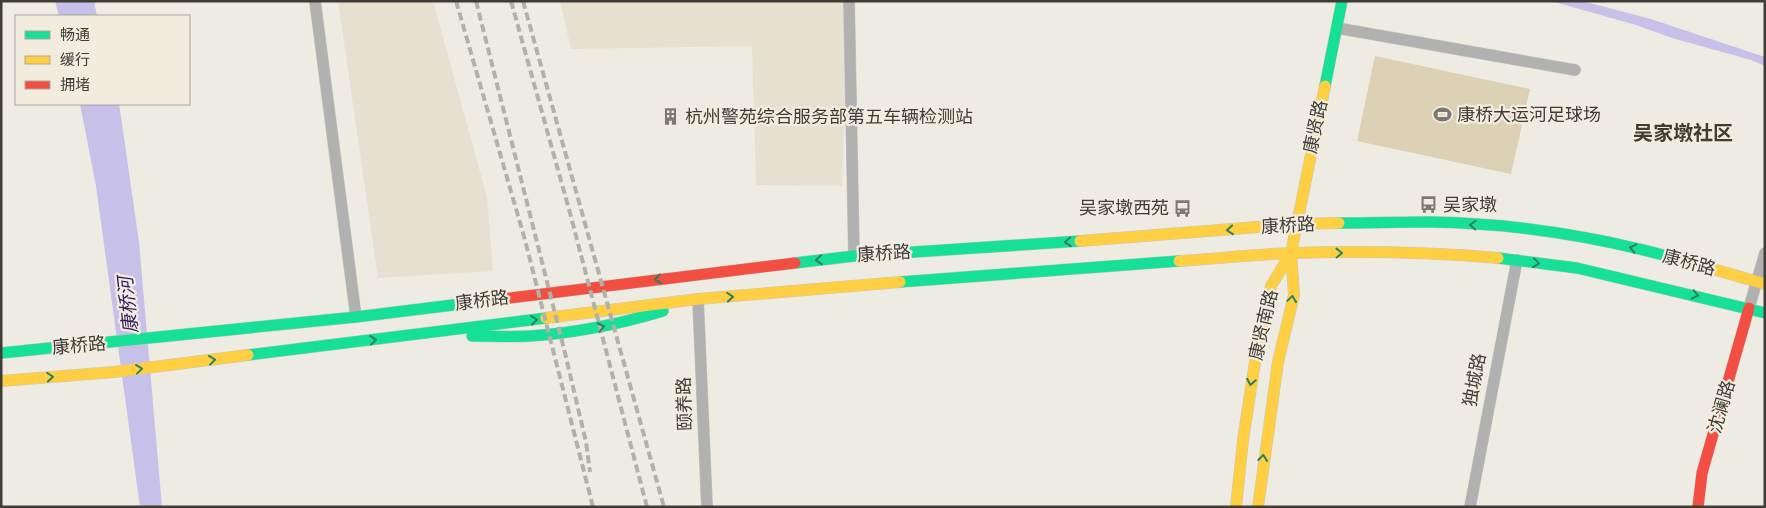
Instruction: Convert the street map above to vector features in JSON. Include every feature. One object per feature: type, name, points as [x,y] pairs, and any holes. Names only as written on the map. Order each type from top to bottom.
[{"type":"main road","name":"康贤路","points":[[1291,253],[1342,1]]},
{"type":"main road","name":"康桥路","points":[[1,352],[111,344],[356,317],[854,256],[1126,238],[1296,224],[1429,222],[1511,227],[1598,240],[1675,258],[1761,282]]},
{"type":"main road","name":"康桥路","points":[[1,381],[114,372],[698,299],[1291,253],[1378,252],[1449,254],[1516,260],[1577,268],[1749,308],[1765,314]]},
{"type":"main road","name":"康贤南路","points":[[1236,507],[1244,431],[1257,349],[1271,286],[1291,253]]},
{"type":"main road","name":"康贤南路","points":[[1258,507],[1278,362],[1294,294],[1291,253]]},
{"type":"main road","points":[[412,335],[529,336],[583,331],[634,320],[698,299]]},
{"type":"main road","name":"沈澜路","points":[[1698,507],[1702,473],[1749,308]]},
{"type":"street","points":[[315,1],[356,317]]},
{"type":"street","points":[[849,1],[854,256]]},
{"type":"street","points":[[1337,28],[1575,70]]},
{"type":"street","points":[[1749,308],[1761,282],[1765,253]]},
{"type":"street","name":"独城路","points":[[1470,507],[1516,260]]},
{"type":"street","name":"颐养路","points":[[698,299],[707,507]]},
{"type":"shaded area","points":[[338,1],[433,1],[487,197],[493,271],[378,278]]},
{"type":"shaded area","points":[[560,1],[848,1],[842,186],[756,185],[752,46],[571,49]]},
{"type":"shaded area","name":"康桥大运河足球场","points":[[1375,56],[1530,89],[1511,174],[1357,141]]},
{"type":"water","points":[[55,1],[94,1],[97,15],[59,15]]},
{"type":"water","points":[[1551,1],[1582,1],[1651,19],[1765,57],[1765,66],[1636,25]]},
{"type":"water","name":"康桥河","points":[[80,105],[119,105],[139,242],[162,507],[140,507],[96,186]]},
{"type":"railway","points":[[456,1],[525,240],[593,507]]},
{"type":"railway","points":[[476,1],[565,353],[586,442],[590,472]]},
{"type":"railway","points":[[511,1],[570,213],[647,507]]},
{"type":"railway","points":[[523,1],[664,507]]},
{"type":"traffic: fast","points":[[1325,86],[1342,1]]},
{"type":"traffic: fast","points":[[1339,223],[1428,222],[1494,225],[1594,239],[1692,263]]},
{"type":"traffic: fast","points":[[795,263],[854,256],[1080,241]]},
{"type":"traffic: fast","points":[[1498,258],[1577,268],[1765,313]]},
{"type":"traffic: fast","points":[[900,282],[1179,261]]},
{"type":"traffic: fast","points":[[1,353],[356,317],[485,301]]},
{"type":"traffic: fast","points":[[472,336],[523,336],[564,333],[614,324],[663,311]]},
{"type":"traffic: fast","points":[[248,355],[546,318]]},
{"type":"traffic: slow","points":[[1258,507],[1278,362],[1294,295],[1291,253],[1325,86]]},
{"type":"traffic: slow","points":[[1080,241],[1296,224],[1339,223]]},
{"type":"traffic: slow","points":[[1179,261],[1278,254],[1344,252],[1421,253],[1498,258]]},
{"type":"traffic: slow","points":[[1236,507],[1243,440],[1257,349],[1271,286],[1291,253]]},
{"type":"traffic: slow","points":[[1692,263],[1765,284]]},
{"type":"traffic: slow","points":[[546,318],[698,299],[900,282]]},
{"type":"traffic: slow","points":[[1,381],[114,372],[248,355]]},
{"type":"traffic: jam","points":[[485,301],[795,263]]},
{"type":"traffic: jam","points":[[1698,507],[1702,473],[1749,308]]},
{"type":"place","name":"康桥大运河足球场","points":[[1443,115]]},
{"type":"place","name":"杭州警苑综合服务部第五车辆检测站","points":[[671,117]]},
{"type":"place","name":"吴家墩","points":[[1429,205]]},
{"type":"place","name":"吴家墩西苑","points":[[1183,208]]},
{"type":"district","name":"吴家墩社区","points":[[1683,134]]}]
